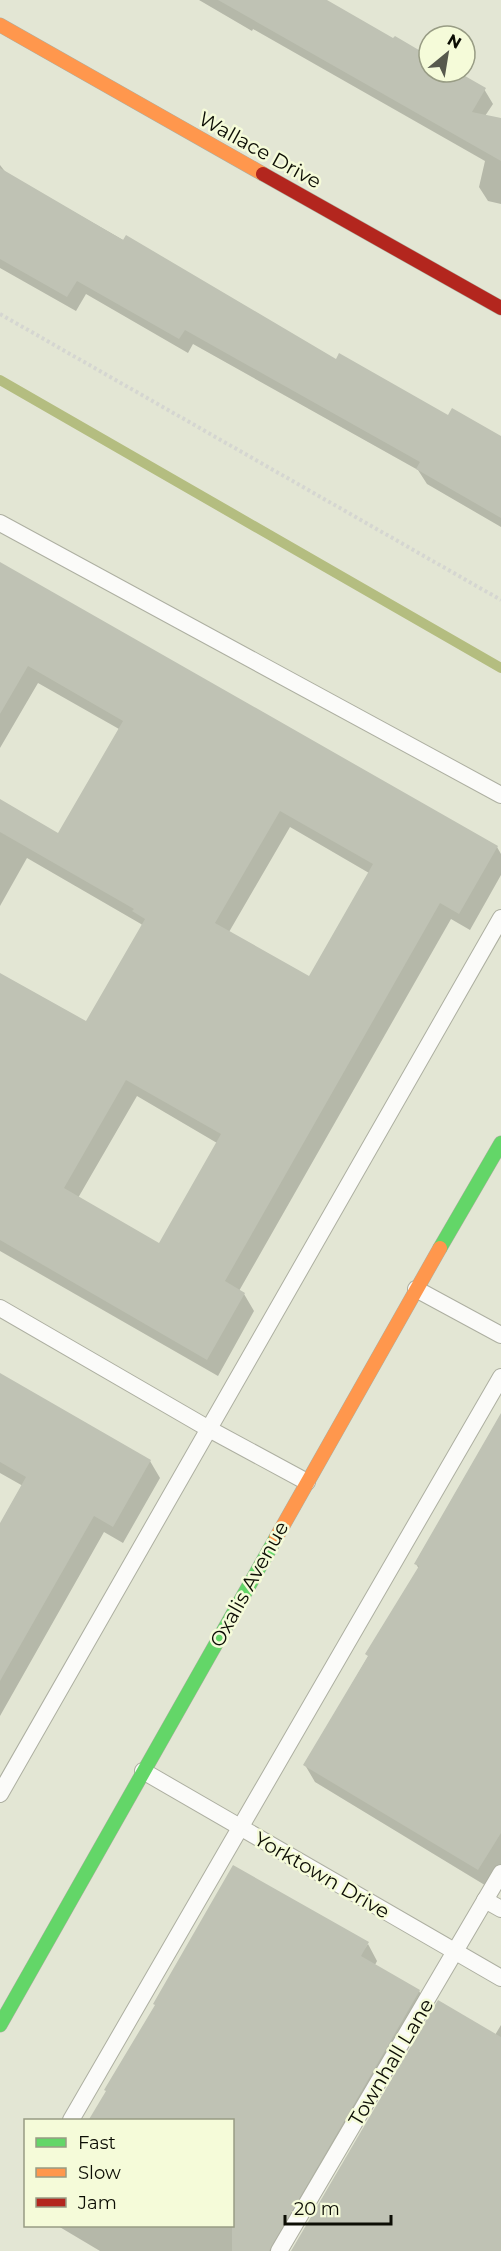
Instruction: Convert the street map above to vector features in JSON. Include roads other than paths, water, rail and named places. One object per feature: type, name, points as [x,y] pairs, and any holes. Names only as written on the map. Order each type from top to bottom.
[{"type":"street","name":"Wallace Drive","points":[[0,25],[501,308]]},
{"type":"street","name":"Oxalis Avenue","points":[[0,2025],[501,1143]]},
{"type":"lane","points":[[0,523],[501,795]]},
{"type":"lane","points":[[0,1794],[501,918]]},
{"type":"lane","points":[[416,1289],[501,1335]]},
{"type":"lane","points":[[0,1308],[209,1429],[307,1482]]},
{"type":"lane","points":[[72,2119],[501,1377]]},
{"type":"lane","name":"Yorktown Drive","points":[[143,1772],[501,1978]]},
{"type":"lane","name":"Townhall Lane","points":[[279,2251],[501,1873]]},
{"type":"lane","points":[[485,1900],[501,1909]]},
{"type":"waterway","points":[[0,380],[501,668]]}]
